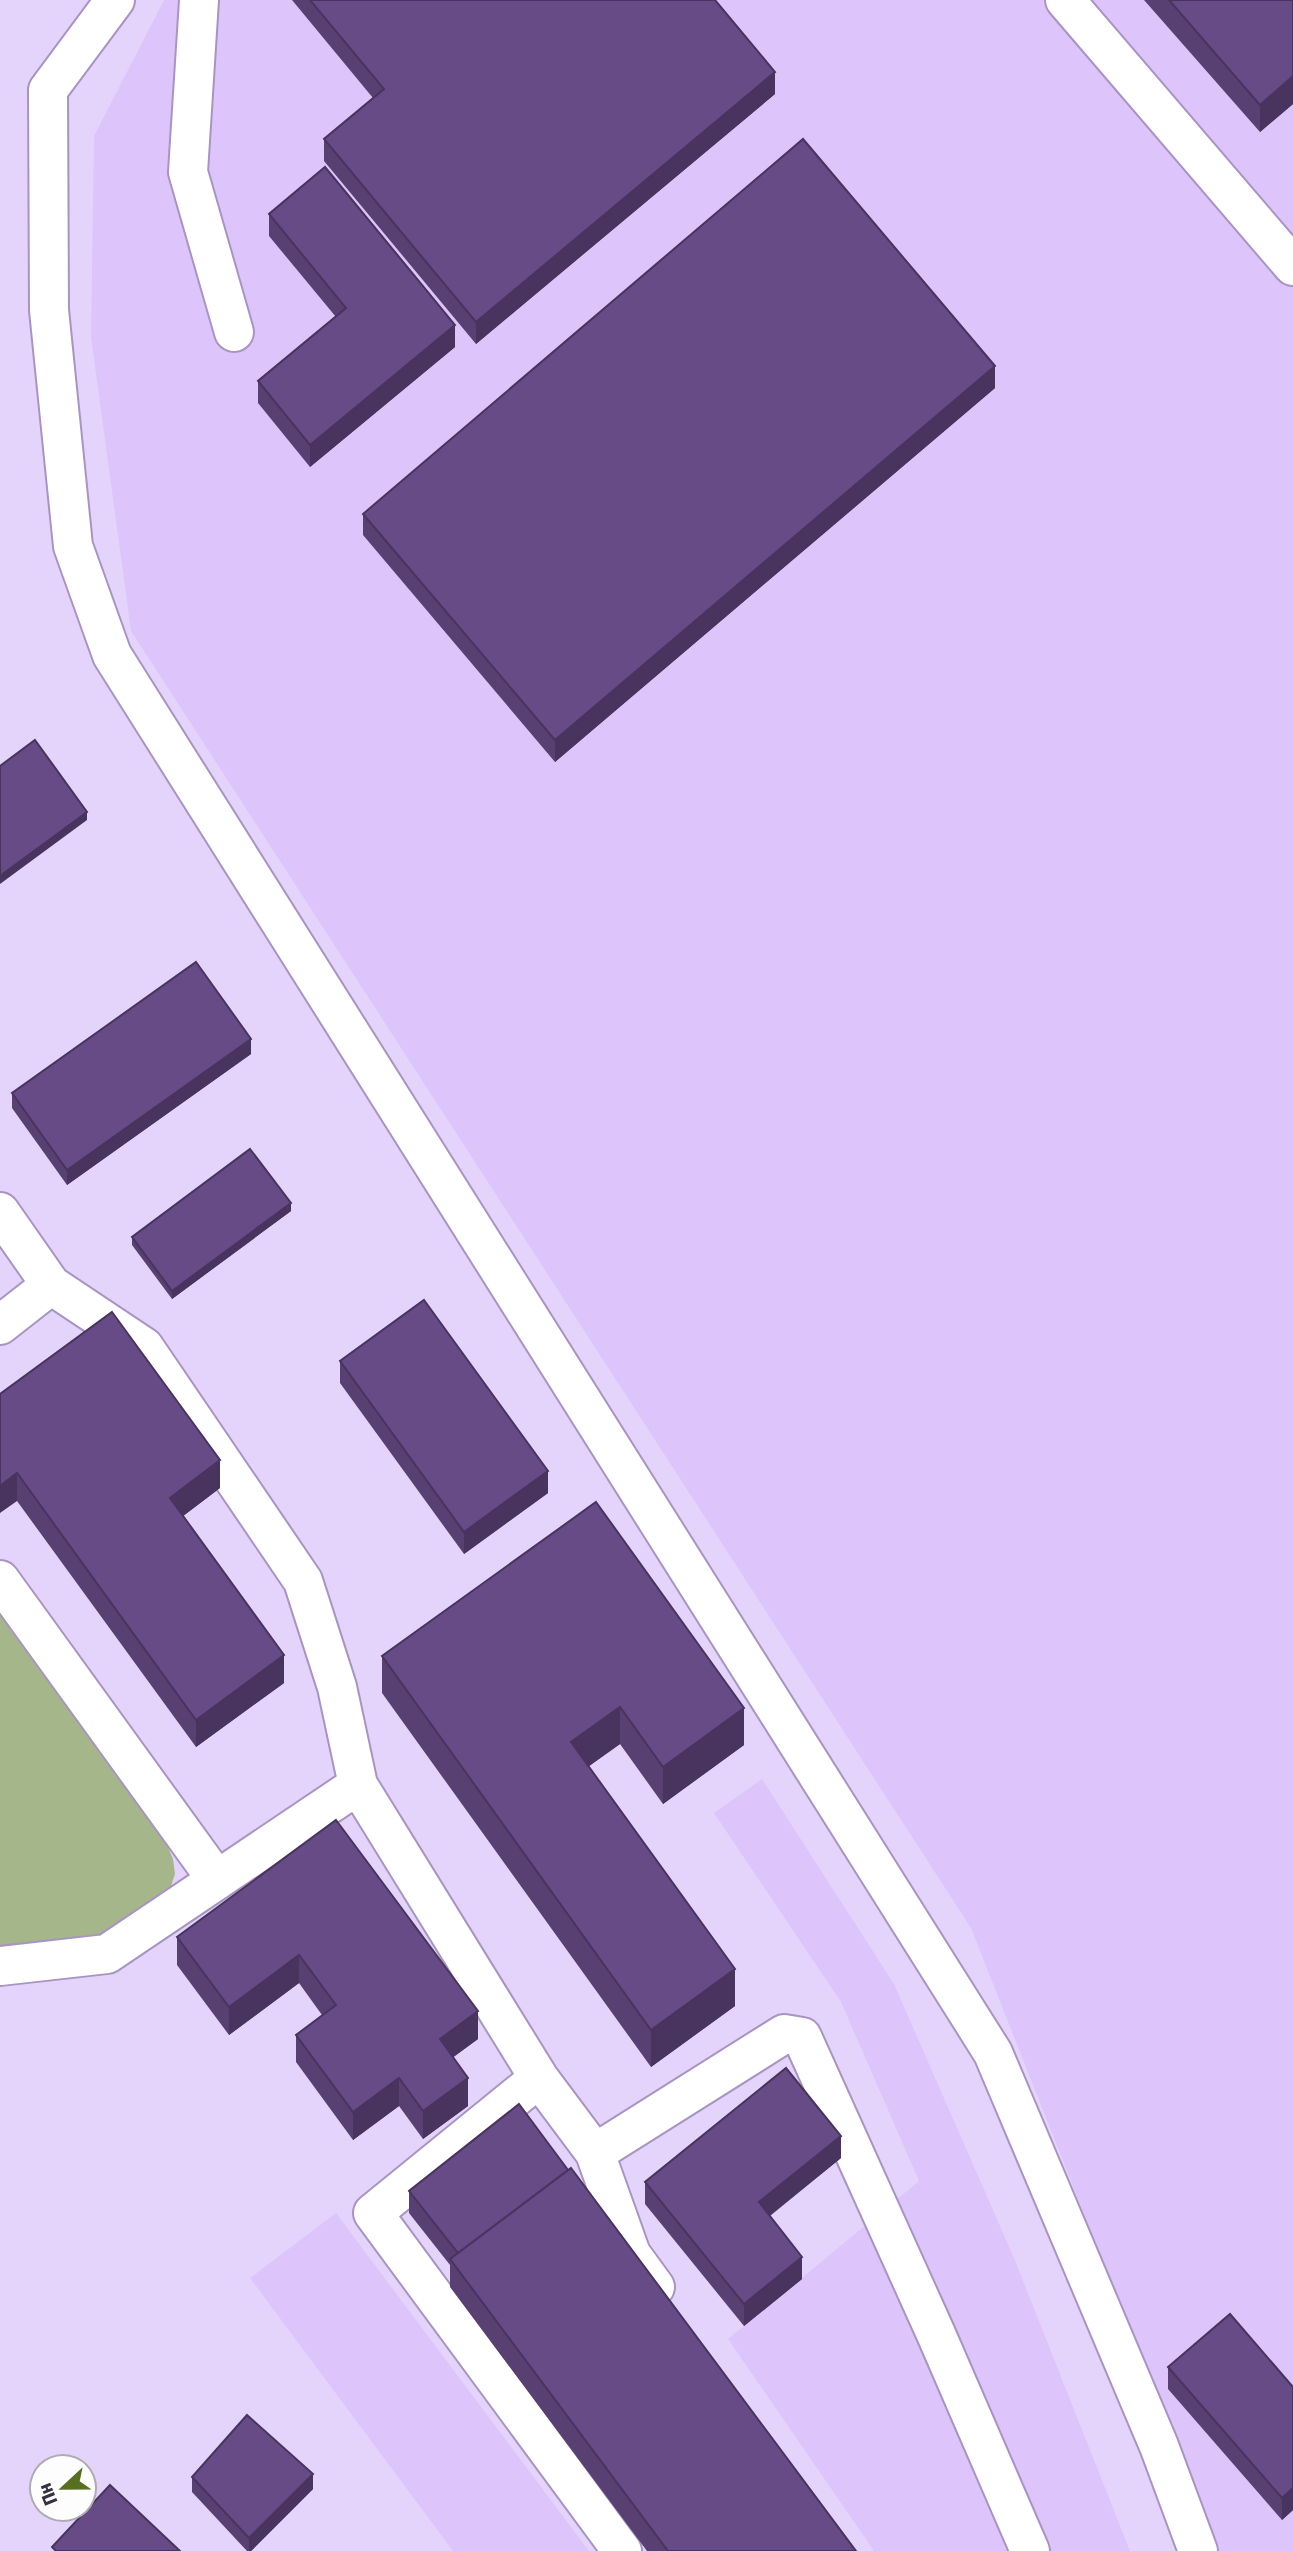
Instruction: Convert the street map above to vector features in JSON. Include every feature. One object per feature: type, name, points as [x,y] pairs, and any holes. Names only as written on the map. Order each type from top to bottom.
[{"type":"lane","points":[[116,0],[48,90],[49,310],[73,546],[112,655],[993,2053],[1158,2446],[1198,2551]]},
{"type":"lane","points":[[199,0],[188,172],[234,332]]},
{"type":"lane","points":[[1065,0],[1293,267]]},
{"type":"lane","points":[[0,1212],[51,1284],[144,1347],[303,1581],[337,1687],[358,1785],[539,2077],[595,2153],[631,2254],[672,2309]]},
{"type":"lane","points":[[0,1325],[51,1284]]},
{"type":"lane","points":[[0,1580],[217,1880]]},
{"type":"lane","points":[[0,1966],[107,1954],[358,1785]]},
{"type":"lane","points":[[595,2153],[784,2034],[802,2036],[1030,2551]]},
{"type":"lane","points":[[539,2077],[373,2213],[622,2551]]},
{"type":"shaded area","points":[[164,0],[1293,0],[1293,2551],[1217,2551],[971,1928],[131,631],[91,337],[94,136]]},
{"type":"shaded area","points":[[762,1779],[894,1984],[1014,2258],[1130,2551],[874,2551],[728,2339],[919,2181],[841,2002],[714,1813]]},
{"type":"shaded area","points":[[336,2213],[589,2551],[453,2551],[250,2278]]},
{"type":"green space","points":[[0,1615],[164,1838],[173,1859],[175,1874],[169,1892],[103,1934],[0,1946]]},
{"type":"building","points":[[310,0],[715,0],[775,72],[476,322],[324,139],[384,89]]},
{"type":"building","points":[[1169,0],[1293,0],[1293,76],[1260,105]]},
{"type":"building","points":[[803,139],[995,366],[555,740],[363,514]]},
{"type":"building","points":[[325,167],[455,325],[310,445],[258,381],[346,308],[269,214]]},
{"type":"building","points":[[35,740],[87,812],[0,876],[0,766]]},
{"type":"building","points":[[196,962],[251,1039],[67,1170],[12,1093]]},
{"type":"building","points":[[250,1149],[291,1203],[172,1291],[132,1237]]},
{"type":"building","points":[[424,1300],[548,1471],[464,1532],[340,1361]]},
{"type":"building","points":[[112,1312],[220,1460],[170,1498],[284,1655],[196,1720],[17,1473],[0,1486],[0,1394]]},
{"type":"building","points":[[596,1502],[744,1708],[663,1767],[620,1707],[571,1742],[735,1969],[651,2030],[382,1656]]},
{"type":"building","points":[[336,1820],[478,2011],[440,2039],[468,2078],[423,2111],[399,2078],[353,2112],[296,2035],[336,2005],[299,1955],[229,2007],[177,1937]]},
{"type":"building","points":[[786,2068],[841,2136],[759,2202],[802,2257],[744,2304],[645,2182]]},
{"type":"building","points":[[519,2104],[568,2170],[458,2253],[409,2191]]},
{"type":"building","points":[[571,2168],[856,2551],[668,2551],[450,2259]]},
{"type":"building","points":[[1230,2314],[1293,2387],[1293,2488],[1282,2498],[1168,2367]]},
{"type":"building","points":[[247,2415],[313,2474],[249,2538],[192,2477]]},
{"type":"building","points":[[110,2485],[180,2551],[56,2551],[52,2547],[74,2523],[98,2523],[98,2498]]}]
